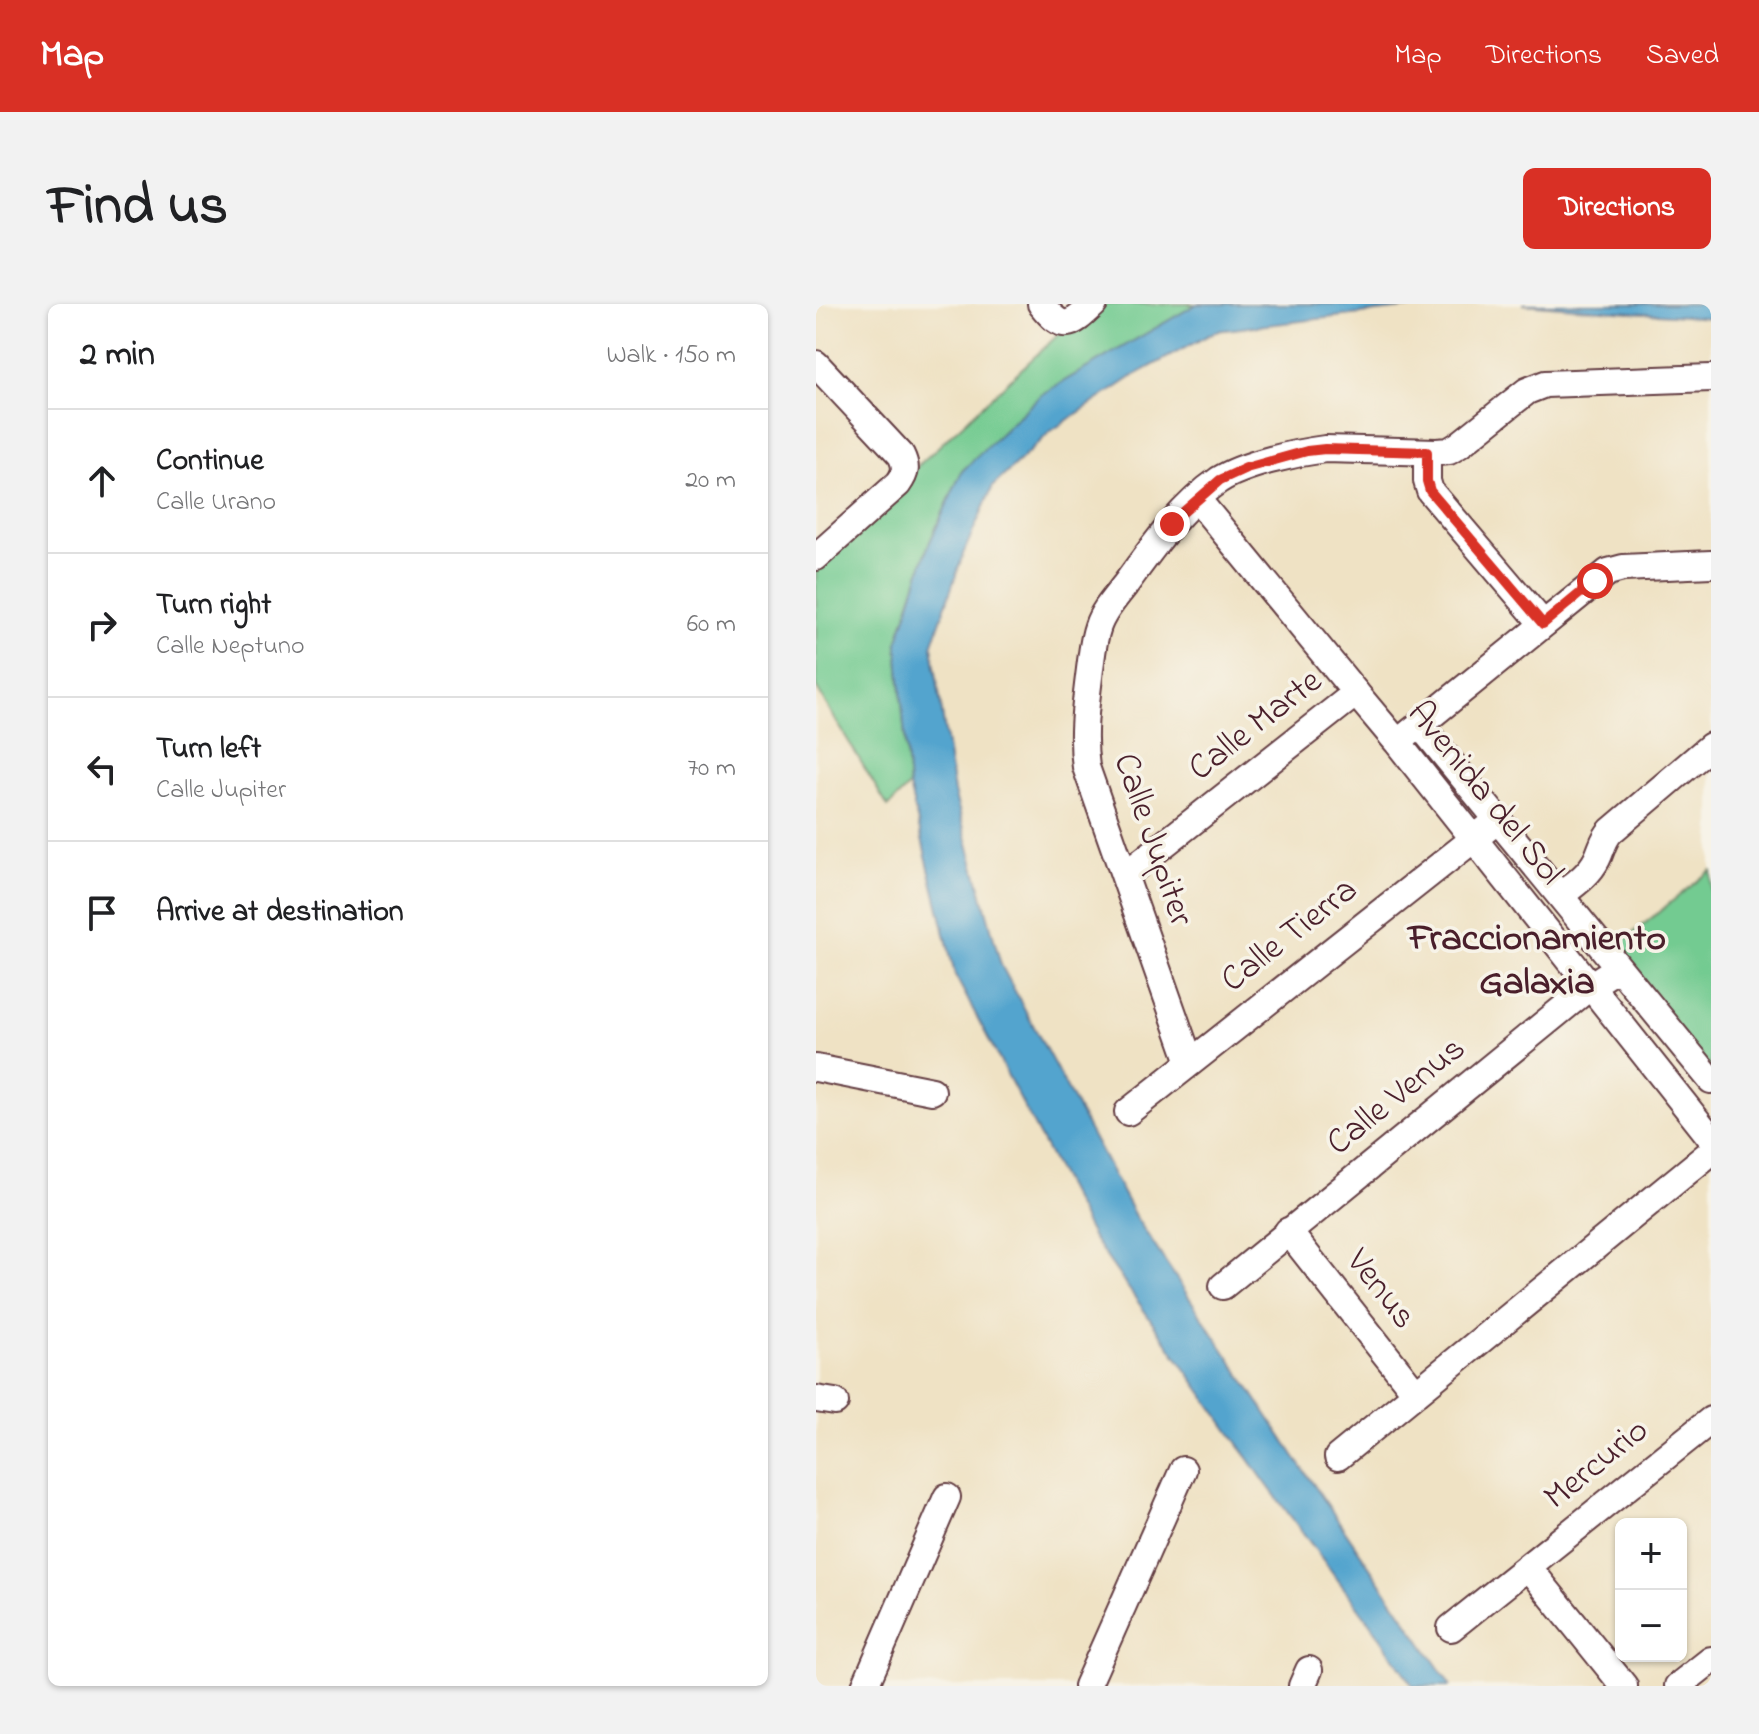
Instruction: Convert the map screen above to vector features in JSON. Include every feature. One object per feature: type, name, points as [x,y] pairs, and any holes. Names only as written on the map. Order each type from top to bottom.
[{"type":"street","points":[[1041,304],[1055,320],[1063,323],[1079,319],[1094,304]]},
{"type":"street","points":[[816,364],[905,463],[904,476],[890,492],[816,557]]},
{"type":"street","name":"Calle Jupiter","points":[[1190,1062],[1083,753],[1092,647],[1103,615],[1165,533],[1197,499],[1236,471],[1307,451],[1443,452],[1454,448],[1538,385],[1711,378]]},
{"type":"street","points":[[1427,452],[1430,491],[1543,624]]},
{"type":"street","name":"Avenida del Sol","points":[[1197,499],[1474,837],[1711,1138]]},
{"type":"street","points":[[1397,742],[1595,581],[1615,569],[1711,564]]},
{"type":"street","name":"Calle Marte","points":[[1125,875],[1356,693]]},
{"type":"street","name":"Avenida del Sol","points":[[1420,725],[1711,1080]]},
{"type":"street","points":[[1561,895],[1591,868],[1611,831],[1711,746]]},
{"type":"street","name":"Calle Tierra","points":[[1128,1112],[1499,819]]},
{"type":"street","name":"Calle Venus","points":[[1223,1286],[1591,986],[1618,968]]},
{"type":"street","points":[[816,1068],[932,1091]]},
{"type":"street","points":[[1338,1457],[1711,1152]]},
{"type":"street","name":"Venus","points":[[1288,1231],[1416,1393]]},
{"type":"street","name":"Mercurio","points":[[1451,1628],[1711,1420]]},
{"type":"street","points":[[1087,1686],[1183,1470]]},
{"type":"street","points":[[865,1686],[947,1497]]},
{"type":"street","points":[[1528,1567],[1624,1686]]},
{"type":"street","points":[[1678,1686],[1711,1660]]},
{"type":"green space","points":[[1091,304],[1197,304],[1042,394],[962,471],[928,546],[897,643],[909,786],[888,807],[816,687],[816,557]]},
{"type":"green space","points":[[1711,870],[1711,1081],[1608,953]]},
{"type":"water","points":[[1197,304],[1445,304],[1216,331],[1135,375],[1051,431],[993,486],[963,554],[932,646],[954,792],[1001,965],[1135,1216],[1451,1686],[1413,1686],[1093,1238],[955,975],[909,786],[897,644],[928,546],[962,471],[1042,394]]},
{"type":"water","points":[[1522,304],[1711,304],[1711,318]]},
{"type":"district","name":"Fraccionamiento Galaxia","points":[[1537,962]]},
{"type":"route","points":[[1172,524],[1220,480],[1246,468],[1325,449],[1427,452],[1430,491],[1543,624],[1595,581]]}]
